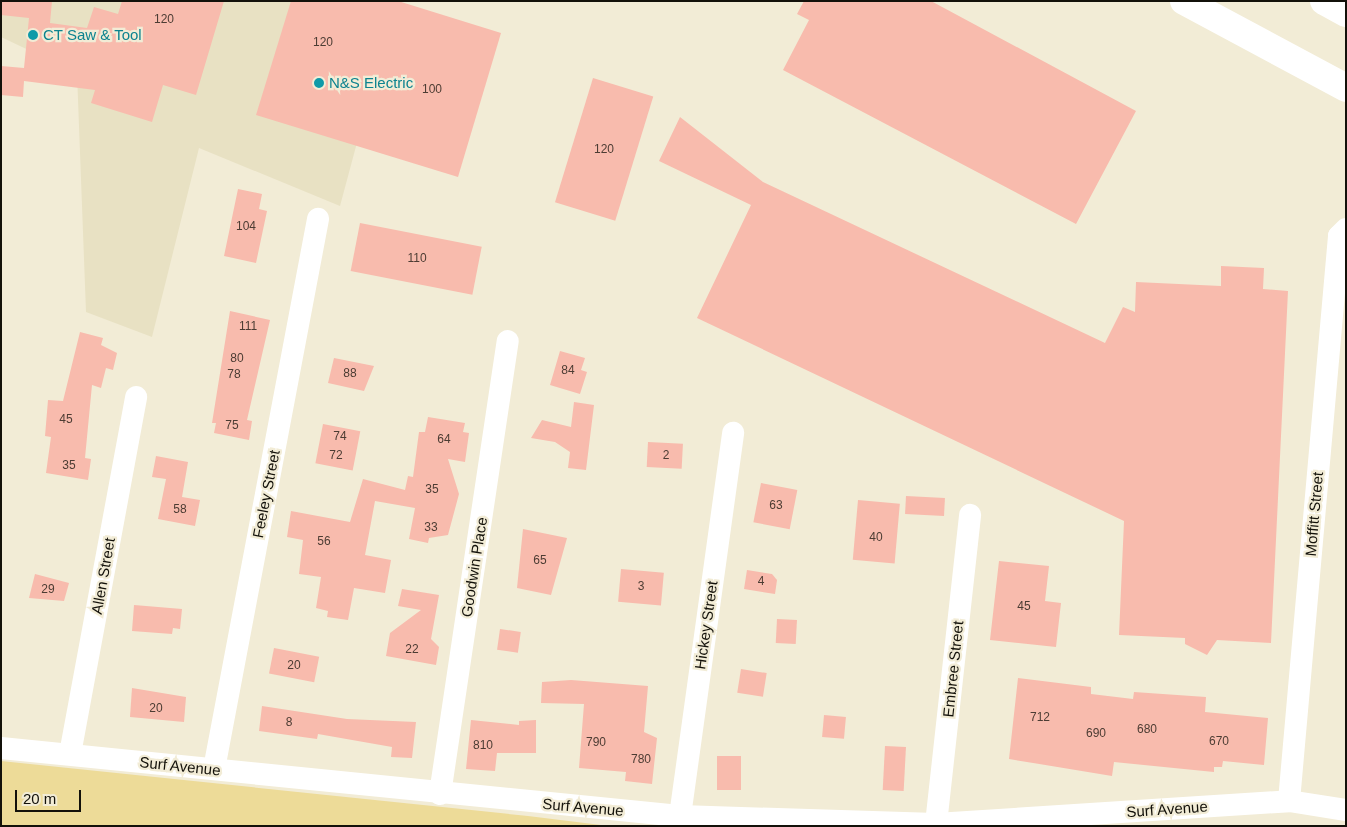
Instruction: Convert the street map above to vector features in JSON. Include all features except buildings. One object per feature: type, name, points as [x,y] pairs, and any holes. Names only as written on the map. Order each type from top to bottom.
[{"type":"highway","points":[[1184,1],[1346,88]]},
{"type":"highway","points":[[1324,1],[1346,13]]},
{"type":"street","name":"Feeley Street","points":[[214,770],[318,219]]},
{"type":"street","name":"Moffitt Street","points":[[1290,801],[1343,235]]},
{"type":"street","name":"Goodwin Place","points":[[440,794],[508,341]]},
{"type":"street","name":"Allen Street","points":[[70,754],[136,398]]},
{"type":"street","name":"Hickey Street","points":[[680,816],[733,433]]},
{"type":"street","name":"Embree Street","points":[[936,824],[970,515]]},
{"type":"street","name":"Surf Avenue","points":[[1,748],[440,794],[680,816],[936,824],[1290,801],[1346,810]]},
{"type":"shaded area","points":[[1,1],[395,1],[340,206],[199,148],[152,337],[86,312],[77,73],[1,37]]},
{"type":"shaded area","points":[[1,761],[528,816],[609,826],[1,826]]},
{"type":"place","name":"CT Saw & Tool","points":[[33,35]]},
{"type":"place","name":"N&S Electric","points":[[319,83]]}]
